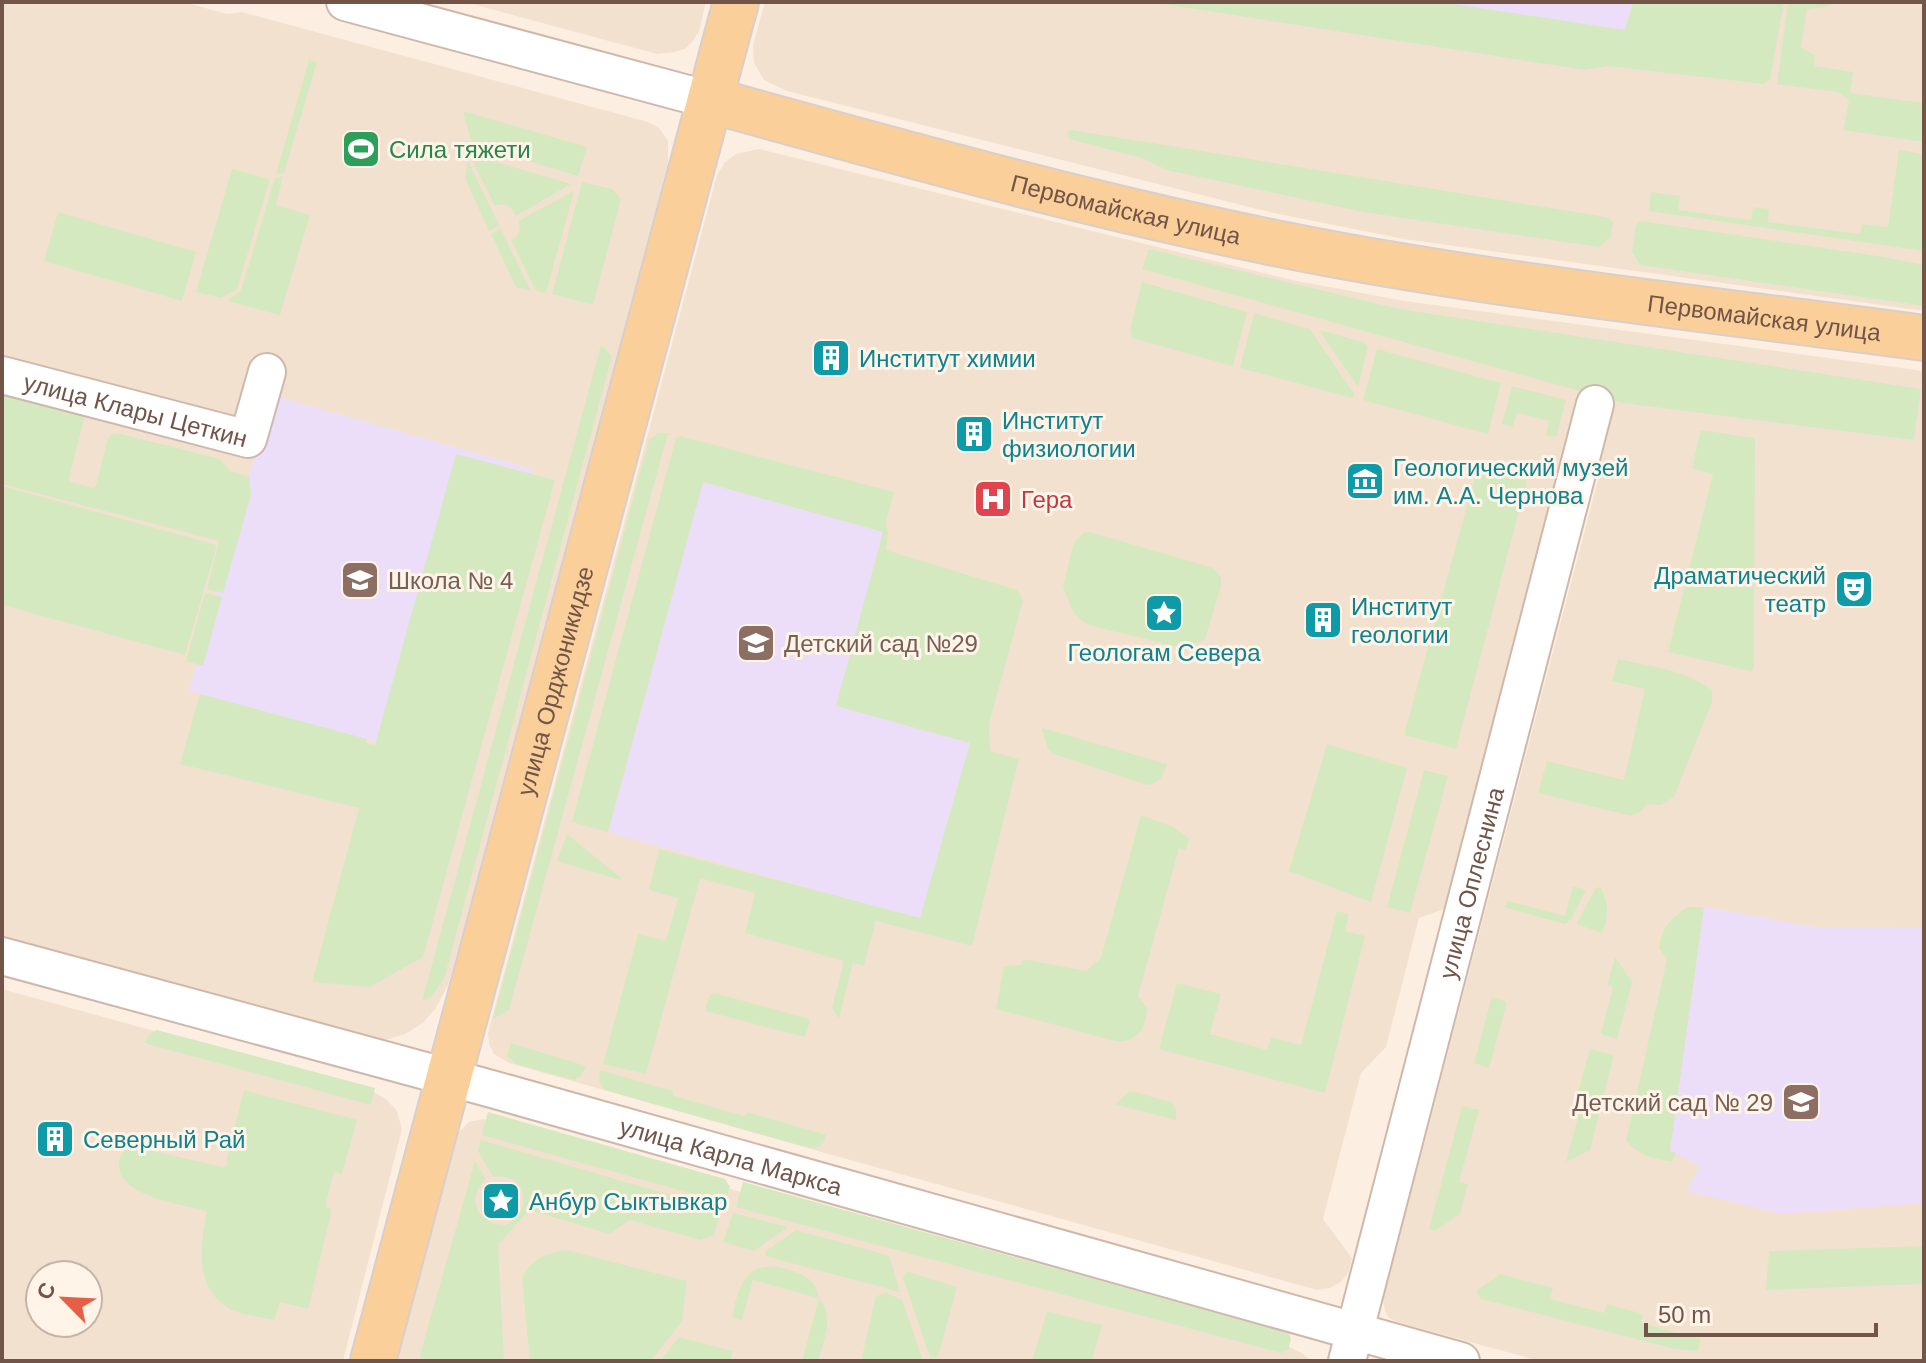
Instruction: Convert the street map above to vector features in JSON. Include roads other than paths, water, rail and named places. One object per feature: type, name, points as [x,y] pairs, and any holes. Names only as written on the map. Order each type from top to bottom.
[{"type":"main road","name":"улица Орджоникидзе","points":[[373,1361],[736,2]]},
{"type":"main road","name":"Первомайская улица","points":[[710,100],[1153,217],[1312,249],[1411,268],[1924,338]]},
{"type":"street","name":"Первомайская улица","points":[[345,2],[710,100]]},
{"type":"street","name":"улица Клары Цеткин","points":[[2,375],[248,439],[267,372]]},
{"type":"street","name":"улица Оплеснина","points":[[1351,1346],[1595,404]]},
{"type":"street","name":"улица Карла Маркса","points":[[2,956],[448,1077],[1351,1346],[1461,1361]]},
{"type":"place","name":"Сила тяжети","points":[[361,149]]},
{"type":"place","name":"Институт химии","points":[[831,358]]},
{"type":"place","name":"Институт физиологии","points":[[974,434]]},
{"type":"place","name":"Геологический музей им. А.А. Чернова","points":[[1365,481]]},
{"type":"place","name":"Гера","points":[[993,499]]},
{"type":"place","name":"Школа № 4","points":[[360,580]]},
{"type":"place","name":"Драматический театр","points":[[1854,589]]},
{"type":"place","name":"Геологам Севера","points":[[1164,613]]},
{"type":"place","name":"Институт геологии","points":[[1323,620]]},
{"type":"place","name":"Детский сад №29","points":[[756,643]]},
{"type":"place","name":"Детский сад № 29","points":[[1801,1102]]},
{"type":"place","name":"Северный Рай","points":[[55,1139]]},
{"type":"place","name":"Анбур Сыктывкар","points":[[501,1201]]}]
